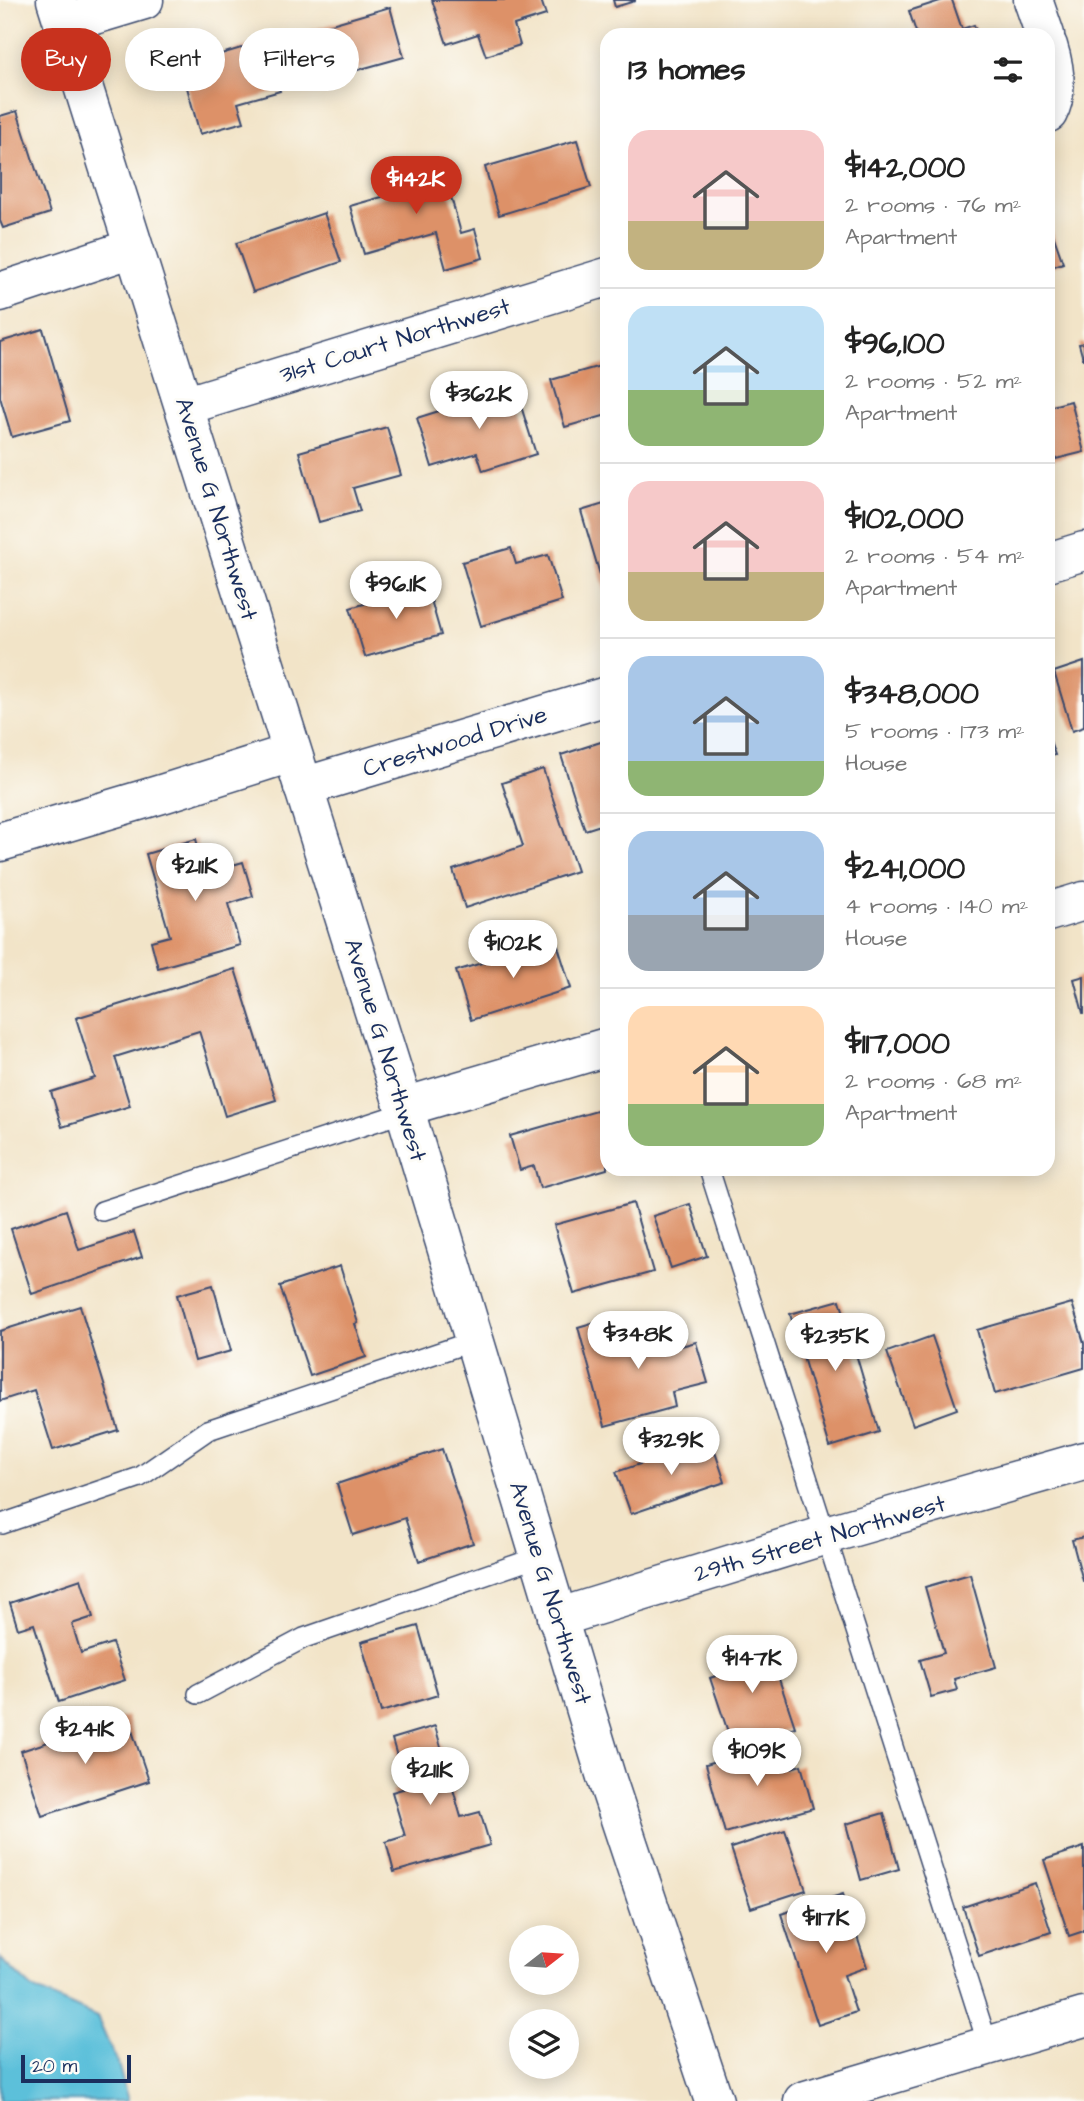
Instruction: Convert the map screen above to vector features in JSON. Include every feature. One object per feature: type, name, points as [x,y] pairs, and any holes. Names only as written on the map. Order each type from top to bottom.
[{"type":"street","points":[[60,12],[144,0]]},
{"type":"street","points":[[1033,0],[1043,28]]},
{"type":"street","name":"Avenue G Northwest","points":[[60,12],[404,1110],[606,1777],[714,2101]]},
{"type":"street","points":[[0,292],[133,248]]},
{"type":"street","name":"31st Court Northwest","points":[[184,406],[600,279]]},
{"type":"street","points":[[1055,560],[1084,551]]},
{"type":"street","name":"Crestwood Drive","points":[[0,842],[600,698]]},
{"type":"street","points":[[1055,910],[1084,901]]},
{"type":"street","points":[[404,1110],[600,1049]]},
{"type":"street","name":"29th Street Northwest","points":[[557,1618],[826,1535],[1084,1461]]},
{"type":"street","points":[[803,2101],[1084,2017]]},
{"type":"lane","points":[[102,1211],[404,1110]]},
{"type":"lane","points":[[711,1176],[988,2045]]},
{"type":"lane","points":[[2,1524],[140,1477],[208,1430],[473,1341]]},
{"type":"lane","points":[[198,1694],[304,1638],[538,1556]]},
{"type":"water","points":[[0,1958],[32,1988],[97,2017],[119,2067],[128,2101],[0,2101]]},
{"type":"building","points":[[432,0],[541,0],[546,15],[514,25],[520,45],[486,56],[478,34],[447,44]]},
{"type":"building","points":[[613,0],[635,0],[635,1],[615,7]]},
{"type":"building","points":[[943,0],[952,0],[962,28],[915,28],[909,11]]},
{"type":"building","points":[[390,7],[404,57],[359,70],[359,28],[318,28]]},
{"type":"building","points":[[239,49],[239,91],[280,91],[238,103],[244,122],[200,134],[188,91],[225,91],[225,53]]},
{"type":"building","points":[[17,111],[50,213],[3,228],[0,221],[0,116]]},
{"type":"building","points":[[577,140],[591,187],[499,215],[485,167]]},
{"type":"building","points":[[441,161],[461,233],[475,229],[483,258],[446,269],[436,233],[364,254],[350,206],[389,195],[384,178]]},
{"type":"building","points":[[324,213],[341,262],[253,292],[236,243]]},
{"type":"building","points":[[1055,240],[1063,263],[1055,266]]},
{"type":"building","points":[[43,329],[70,421],[12,437],[0,397],[0,342]]},
{"type":"building","points":[[1084,343],[1084,359],[1083,359],[1079,344]]},
{"type":"building","points":[[600,366],[600,417],[565,427],[551,380]]},
{"type":"building","points":[[515,387],[536,454],[483,471],[477,453],[432,467],[417,418]]},
{"type":"building","points":[[1071,401],[1084,452],[1055,459],[1055,405]]},
{"type":"building","points":[[387,427],[401,475],[353,488],[360,511],[319,522],[299,452]]},
{"type":"building","points":[[600,505],[600,575],[581,511]]},
{"type":"building","points":[[511,548],[516,564],[548,555],[562,601],[481,626],[462,562]]},
{"type":"building","points":[[427,586],[441,635],[365,657],[350,608]]},
{"type":"building","points":[[1084,662],[1084,727],[1072,731],[1055,672]]},
{"type":"building","points":[[600,742],[600,825],[585,830],[561,755]]},
{"type":"building","points":[[543,769],[577,871],[465,908],[453,870],[523,846],[502,783]]},
{"type":"building","points":[[196,839],[205,873],[243,862],[253,896],[228,904],[240,945],[158,968],[151,941],[170,936],[146,854]]},
{"type":"building","points":[[556,940],[571,988],[471,1020],[456,971]]},
{"type":"building","points":[[235,969],[276,1100],[225,1116],[199,1031],[115,1057],[130,1106],[62,1127],[51,1092],[95,1078],[76,1018]]},
{"type":"building","points":[[1084,976],[1084,1013],[1083,1013],[1074,979]]},
{"type":"building","points":[[600,1110],[600,1171],[540,1188],[534,1166],[520,1170],[510,1136]]},
{"type":"building","points":[[633,1203],[653,1272],[574,1294],[554,1225]]},
{"type":"building","points":[[690,1204],[707,1256],[671,1268],[653,1216]]},
{"type":"building","points":[[66,1210],[79,1250],[134,1232],[142,1257],[32,1294],[11,1229]]},
{"type":"building","points":[[340,1266],[366,1357],[310,1376],[280,1286]]},
{"type":"building","points":[[213,1285],[231,1351],[195,1361],[177,1295]]},
{"type":"building","points":[[840,1300],[879,1432],[830,1447],[790,1314]]},
{"type":"building","points":[[1072,1303],[1084,1343],[1084,1368],[995,1394],[977,1330]]},
{"type":"building","points":[[80,1306],[118,1430],[53,1450],[34,1390],[0,1401],[0,1331]]},
{"type":"building","points":[[609,1318],[615,1342],[664,1329],[670,1349],[696,1342],[708,1383],[672,1392],[675,1407],[605,1426],[578,1327]]},
{"type":"building","points":[[932,1336],[957,1409],[913,1425],[887,1352]]},
{"type":"building","points":[[711,1440],[725,1482],[631,1514],[616,1472]]},
{"type":"building","points":[[442,1449],[473,1543],[419,1561],[405,1518],[353,1535],[337,1484]]},
{"type":"building","points":[[1084,1537],[1084,1581],[1083,1581],[1072,1540]]},
{"type":"building","points":[[970,1574],[996,1667],[954,1679],[957,1690],[931,1697],[920,1660],[944,1653],[925,1587]]},
{"type":"building","points":[[81,1579],[93,1617],[72,1624],[81,1653],[112,1643],[125,1680],[59,1702],[34,1624],[18,1629],[10,1603]]},
{"type":"building","points":[[418,1626],[438,1695],[381,1712],[361,1642]]},
{"type":"building","points":[[765,1637],[795,1727],[733,1747],[710,1678],[731,1671],[724,1651]]},
{"type":"building","points":[[127,1716],[149,1781],[42,1816],[21,1751]]},
{"type":"building","points":[[435,1726],[461,1817],[480,1812],[490,1845],[394,1872],[386,1842],[405,1836],[392,1792],[406,1788],[392,1739]]},
{"type":"building","points":[[778,1744],[785,1770],[801,1765],[813,1808],[725,1833],[706,1764]]},
{"type":"building","points":[[884,1813],[899,1869],[861,1880],[846,1824]]},
{"type":"building","points":[[785,1830],[806,1890],[751,1908],[731,1848]]},
{"type":"building","points":[[1084,1847],[1084,1931],[1069,1936],[1044,1860]]},
{"type":"building","points":[[1035,1883],[1051,1932],[979,1956],[963,1907]]},
{"type":"building","points":[[843,1894],[867,1967],[844,1975],[856,2012],[818,2025],[781,1914]]}]
